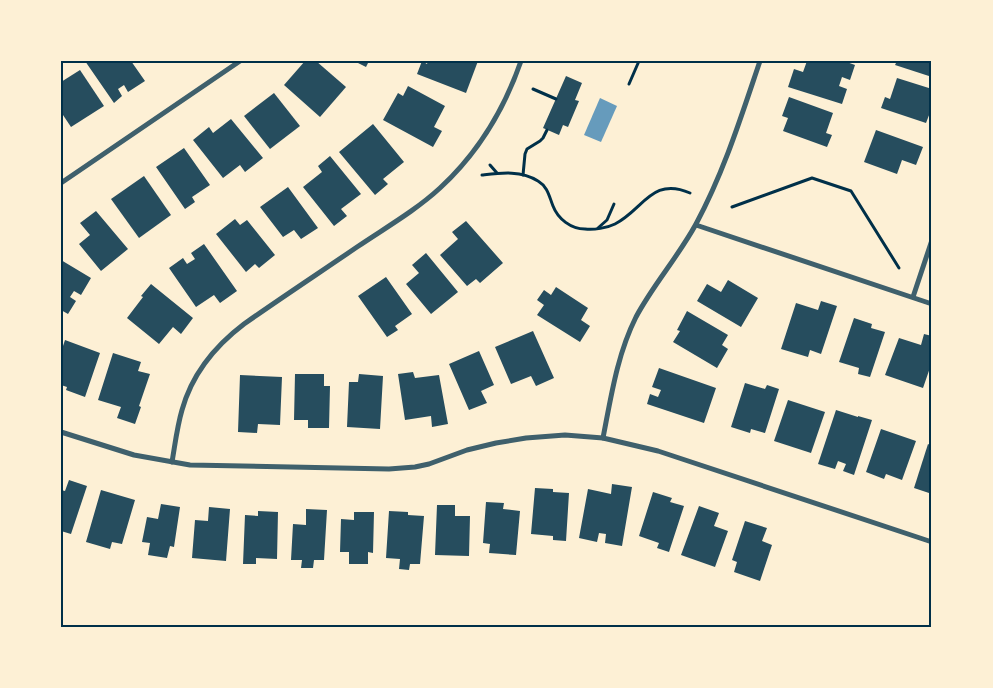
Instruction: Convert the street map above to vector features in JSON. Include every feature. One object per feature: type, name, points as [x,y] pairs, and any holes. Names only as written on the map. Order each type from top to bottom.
[{"type":"street","points":[[61,183],[240,61]]},
{"type":"street","points":[[172,462],[178,423],[186,398],[197,374],[213,352],[226,338],[244,324],[412,210],[439,189],[462,166],[481,142],[506,99],[521,61]]},
{"type":"street","points":[[603,438],[617,367],[629,334],[643,305],[696,225],[715,186],[760,61]]},
{"type":"street","points":[[696,225],[932,304]]},
{"type":"street","points":[[912,297],[932,240]]},
{"type":"street","points":[[61,432],[125,452],[190,465],[389,469],[429,464],[496,442],[565,436],[603,438],[658,451],[932,542]]},
{"type":"path","points":[[629,84],[639,61]]},
{"type":"path","points":[[533,89],[556,99]]},
{"type":"path","points":[[523,175],[525,154],[528,149],[540,141],[547,130]]},
{"type":"path","points":[[490,165],[498,173]]},
{"type":"path","points":[[482,175],[498,173],[516,174],[538,181],[545,186],[561,219],[575,228],[583,229],[614,225],[645,199],[666,188],[675,188],[690,193]]},
{"type":"path","points":[[732,207],[812,178],[851,192],[899,268]]},
{"type":"path","points":[[597,228],[607,220],[614,204]]},
{"type":"water","points":[[600,98],[617,106],[601,142],[584,135]]},
{"type":"building","points":[[85,61],[131,61],[145,81],[128,92],[124,85],[118,89],[122,96],[114,103]]},
{"type":"building","points":[[305,61],[316,61],[346,87],[320,117],[284,85]]},
{"type":"building","points":[[354,61],[369,61],[366,67]]},
{"type":"building","points":[[422,61],[427,64],[428,61],[478,61],[466,93],[417,74]]},
{"type":"building","points":[[807,61],[844,61],[855,65],[850,80],[842,77],[839,86],[847,89],[842,104],[788,87],[794,69],[803,72]]},
{"type":"building","points":[[897,61],[932,61],[932,77],[895,65]]},
{"type":"building","points":[[80,70],[104,106],[71,127],[61,112],[61,82]]},
{"type":"building","points":[[566,76],[582,83],[575,100],[579,101],[568,127],[563,125],[559,135],[543,128]]},
{"type":"building","points":[[897,78],[932,89],[932,110],[926,123],[881,108],[885,97],[890,99]]},
{"type":"building","points":[[408,86],[445,106],[434,127],[442,131],[433,147],[383,120],[398,93],[403,96]]},
{"type":"building","points":[[274,93],[300,126],[270,149],[244,116]]},
{"type":"building","points":[[789,97],[833,113],[826,133],[832,135],[827,147],[783,131],[788,118],[782,116]]},
{"type":"building","points":[[231,119],[263,158],[245,172],[240,165],[223,178],[193,140],[209,127],[213,133]]},
{"type":"building","points":[[373,124],[404,162],[383,179],[388,184],[375,195],[339,152]]},
{"type":"building","points":[[876,130],[923,147],[916,165],[902,160],[897,174],[864,162]]},
{"type":"building","points":[[184,148],[210,185],[192,197],[195,202],[185,209],[156,167]]},
{"type":"building","points":[[330,156],[361,194],[341,209],[347,216],[334,226],[303,187],[322,172],[318,166]]},
{"type":"building","points":[[144,176],[171,215],[139,238],[111,199]]},
{"type":"building","points":[[288,187],[318,228],[301,239],[294,230],[283,237],[260,207]]},
{"type":"building","points":[[96,211],[128,249],[101,271],[79,244],[90,235],[80,223]]},
{"type":"building","points":[[235,219],[240,225],[247,220],[275,255],[259,268],[255,264],[246,272],[216,234]]},
{"type":"building","points":[[466,221],[503,263],[480,283],[476,279],[467,286],[440,255],[458,239],[452,232]]},
{"type":"building","points":[[204,244],[237,291],[220,303],[214,295],[196,307],[169,268],[183,258],[187,264],[195,259],[191,253]]},
{"type":"building","points":[[426,253],[458,292],[431,314],[406,284],[419,273],[412,265]]},
{"type":"building","points":[[61,260],[91,278],[81,295],[74,291],[70,297],[76,301],[68,314],[61,310]]},
{"type":"building","points":[[386,277],[412,314],[395,326],[398,330],[387,337],[358,296]]},
{"type":"building","points":[[728,280],[758,298],[741,327],[697,301],[707,284],[721,292]]},
{"type":"building","points":[[151,284],[193,318],[181,334],[173,327],[159,344],[127,318]]},
{"type":"building","points":[[556,287],[588,308],[581,320],[590,326],[580,342],[537,315],[544,305],[537,300],[544,290],[551,295]]},
{"type":"building","points":[[821,301],[837,306],[821,354],[810,350],[808,357],[781,349],[796,303],[818,310]]},
{"type":"building","points":[[687,311],[728,335],[722,345],[728,349],[717,368],[673,342],[680,331],[677,330]]},
{"type":"building","points":[[854,318],[872,324],[871,328],[885,332],[870,377],[858,374],[859,368],[839,362]]},
{"type":"building","points":[[533,331],[554,378],[536,386],[531,376],[511,384],[495,347]]},
{"type":"building","points":[[924,334],[932,336],[932,362],[923,388],[885,375],[899,338],[921,345]]},
{"type":"building","points":[[65,340],[100,353],[85,397],[66,390],[67,387],[61,385],[61,352]]},
{"type":"building","points":[[479,351],[494,385],[481,391],[487,403],[469,410],[449,364]]},
{"type":"building","points":[[113,353],[141,362],[138,371],[150,374],[135,424],[117,418],[121,407],[98,400]]},
{"type":"building","points":[[659,368],[716,388],[704,423],[647,404],[650,394],[658,397],[661,390],[652,387]]},
{"type":"building","points":[[413,372],[415,378],[439,375],[448,424],[432,427],[431,416],[405,420],[398,374]]},
{"type":"building","points":[[295,374],[324,374],[324,386],[330,386],[329,428],[308,428],[308,420],[294,420]]},
{"type":"building","points":[[359,374],[383,376],[380,429],[347,427],[349,382],[358,382]]},
{"type":"building","points":[[240,375],[282,377],[280,425],[258,424],[257,433],[238,432]]},
{"type":"building","points":[[745,383],[765,389],[767,385],[779,389],[765,433],[751,429],[750,433],[731,427]]},
{"type":"building","points":[[788,400],[825,412],[811,453],[774,441]]},
{"type":"building","points":[[836,410],[872,420],[854,475],[843,471],[846,464],[838,461],[835,469],[818,464]]},
{"type":"building","points":[[881,429],[916,441],[902,480],[886,474],[884,479],[866,472]]},
{"type":"building","points":[[928,444],[932,446],[932,494],[914,488]]},
{"type":"building","points":[[69,480],[87,486],[71,534],[61,531],[61,490],[65,491]]},
{"type":"building","points":[[612,484],[632,487],[622,546],[605,543],[606,534],[599,533],[597,542],[579,538],[588,489],[611,494]]},
{"type":"building","points":[[535,488],[553,489],[553,492],[569,493],[566,541],[553,540],[553,536],[531,534]]},
{"type":"building","points":[[101,490],[135,500],[122,544],[112,542],[110,549],[86,542]]},
{"type":"building","points":[[653,492],[672,498],[670,502],[684,506],[669,552],[657,548],[659,543],[639,536]]},
{"type":"building","points":[[486,502],[504,503],[503,509],[520,511],[516,555],[489,553],[490,544],[483,543]]},
{"type":"building","points":[[161,504],[180,507],[174,547],[170,546],[167,558],[148,555],[150,543],[142,542],[147,517],[158,519]]},
{"type":"building","points":[[437,505],[455,505],[455,516],[470,516],[469,556],[435,555]]},
{"type":"building","points":[[699,506],[719,513],[714,526],[728,531],[715,567],[681,555]]},
{"type":"building","points":[[209,507],[230,509],[226,561],[192,558],[195,520],[208,521]]},
{"type":"building","points":[[306,509],[327,510],[324,560],[314,560],[313,568],[301,568],[302,560],[291,560],[293,524],[306,525]]},
{"type":"building","points":[[258,511],[278,512],[277,559],[256,558],[256,564],[243,564],[245,515],[258,516]]},
{"type":"building","points":[[389,511],[408,512],[408,515],[424,516],[420,564],[410,564],[409,570],[399,569],[400,559],[386,558]]},
{"type":"building","points":[[354,512],[374,512],[373,553],[368,552],[368,564],[349,564],[349,552],[340,552],[341,519],[354,520]]},
{"type":"building","points":[[745,521],[767,528],[762,541],[772,545],[760,581],[734,572],[737,562],[732,560]]}]
